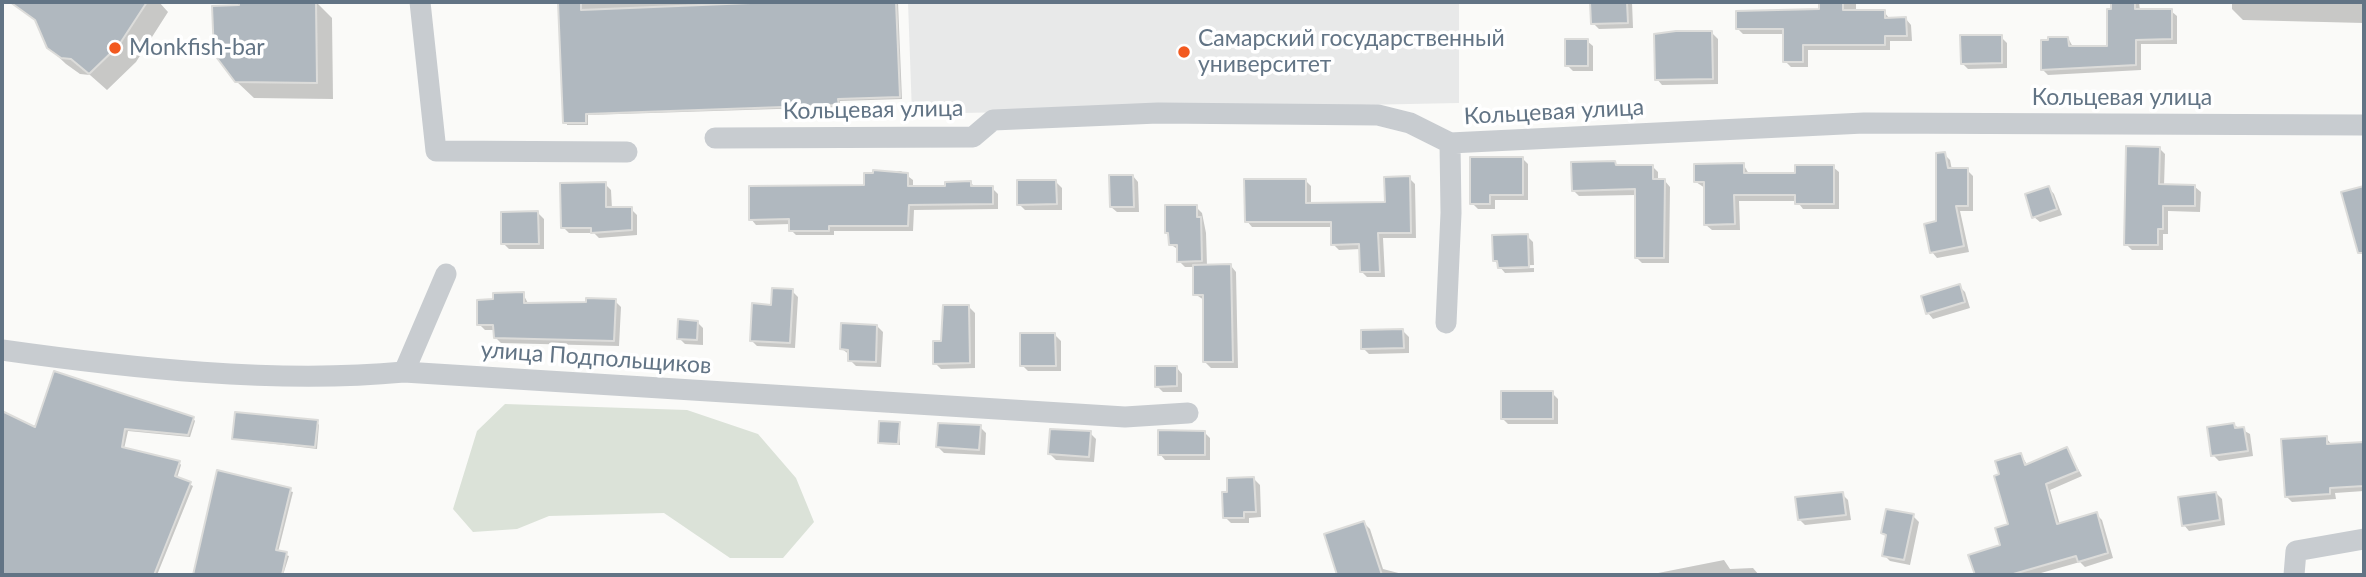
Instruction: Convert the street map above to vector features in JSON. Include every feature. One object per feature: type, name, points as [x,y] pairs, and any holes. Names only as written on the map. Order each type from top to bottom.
[{"type":"street","points":[[420,2],[436,151],[627,152]]},
{"type":"street","name":"Кольцевая улица","points":[[715,138],[974,136],[993,120],[1172,113],[1378,115],[1410,123],[1450,143],[1864,123],[2364,125]]},
{"type":"street","points":[[1446,323],[1451,213],[1450,143]]},
{"type":"street","points":[[404,372],[446,274]]},
{"type":"street","name":"улица Подпольщиков","points":[[2,350],[202,371],[359,376],[404,372],[1111,416],[1188,414]]},
{"type":"street","points":[[2294,575],[2296,551],[2364,539]]},
{"type":"shaded area","name":"Самарский государственный университет","points":[[908,2],[1459,2],[1459,103],[912,114]]},
{"type":"shaded area","points":[[505,404],[687,410],[758,434],[796,478],[814,522],[783,558],[730,558],[664,513],[549,516],[517,529],[473,532],[453,509],[477,431]]},
{"type":"building","points":[[10,2],[147,2],[119,45],[89,74],[71,59],[61,58],[47,48],[35,20]]},
{"type":"building","points":[[239,2],[316,2],[317,83],[235,82],[214,54],[212,6],[239,5]]},
{"type":"building","points":[[558,2],[581,2],[581,10],[775,2],[896,2],[900,97],[838,99],[839,105],[586,114],[586,123],[563,123]]},
{"type":"building","points":[[1590,2],[1627,2],[1628,23],[1591,24]]},
{"type":"building","points":[[1819,2],[1843,2],[1843,10],[1885,10],[1885,18],[1906,17],[1907,36],[1885,36],[1885,45],[1803,45],[1803,62],[1783,62],[1783,29],[1736,29],[1736,11],[1819,9]]},
{"type":"building","points":[[2111,2],[2135,2],[2135,9],[2172,9],[2172,39],[2136,40],[2136,65],[2041,70],[2041,40],[2048,40],[2048,37],[2068,37],[2069,46],[2107,46],[2107,9],[2111,9]]},
{"type":"building","points":[[1712,31],[1713,79],[1655,80],[1654,34]]},
{"type":"building","points":[[1960,35],[2002,35],[2002,63],[1961,64]]},
{"type":"building","points":[[1565,39],[1588,39],[1588,66],[1565,66]]},
{"type":"building","points":[[2126,146],[2160,147],[2159,184],[2195,185],[2195,206],[2163,206],[2163,229],[2158,229],[2158,245],[2124,245]]},
{"type":"building","points":[[1945,152],[1948,168],[1968,168],[1968,206],[1956,206],[1964,246],[1930,253],[1924,224],[1936,221],[1936,153]]},
{"type":"building","points":[[1470,157],[1523,157],[1523,195],[1490,195],[1490,204],[1470,204]]},
{"type":"building","points":[[1615,161],[1616,165],[1653,165],[1653,179],[1665,179],[1664,258],[1635,258],[1635,189],[1572,191],[1571,162]]},
{"type":"building","points":[[1744,163],[1744,173],[1795,173],[1795,165],[1834,165],[1834,204],[1795,204],[1795,195],[1734,195],[1735,224],[1704,225],[1704,182],[1694,182],[1694,164]]},
{"type":"building","points":[[873,170],[908,173],[908,186],[945,186],[945,182],[971,181],[971,186],[993,186],[993,204],[909,205],[908,226],[829,226],[829,231],[789,231],[789,219],[749,220],[749,186],[864,185],[864,173],[873,173]]},
{"type":"building","points":[[1109,175],[1133,175],[1134,207],[1110,207]]},
{"type":"building","points":[[1410,176],[1411,233],[1378,233],[1380,272],[1360,272],[1359,244],[1331,245],[1331,222],[1245,222],[1244,179],[1306,179],[1306,203],[1385,202],[1384,177]]},
{"type":"building","points":[[1017,180],[1056,180],[1057,204],[1017,205]]},
{"type":"building","points":[[606,182],[606,207],[632,207],[632,230],[591,233],[591,228],[561,228],[560,183]]},
{"type":"building","points":[[2049,186],[2057,209],[2032,218],[2025,194]]},
{"type":"building","points":[[2364,186],[2364,253],[2358,253],[2341,192]]},
{"type":"building","points":[[1165,205],[1197,205],[1197,217],[1201,217],[1202,261],[1177,262],[1177,245],[1169,245],[1168,233],[1165,233]]},
{"type":"building","points":[[538,211],[539,244],[501,244],[501,212]]},
{"type":"building","points":[[1528,234],[1529,267],[1498,268],[1497,261],[1493,261],[1492,235]]},
{"type":"building","points":[[1231,264],[1233,362],[1203,362],[1203,295],[1193,295],[1193,265]]},
{"type":"building","points":[[1960,284],[1965,302],[1926,314],[1921,296]]},
{"type":"building","points":[[772,288],[793,289],[790,343],[750,341],[752,303],[771,305]]},
{"type":"building","points":[[524,292],[524,303],[586,302],[586,298],[616,299],[614,341],[494,338],[493,325],[477,325],[477,300],[493,299],[493,293]]},
{"type":"building","points":[[943,305],[969,305],[970,363],[933,364],[933,341],[941,341]]},
{"type":"building","points":[[678,319],[698,321],[697,340],[677,339]]},
{"type":"building","points":[[841,323],[877,325],[876,362],[848,361],[848,350],[840,349]]},
{"type":"building","points":[[1403,329],[1404,348],[1361,349],[1361,330]]},
{"type":"building","points":[[1020,333],[1055,333],[1056,366],[1020,366]]},
{"type":"building","points":[[1155,366],[1177,366],[1177,386],[1155,387]]},
{"type":"building","points":[[54,371],[194,417],[188,435],[125,429],[122,447],[180,461],[175,476],[191,482],[154,575],[2,575],[2,411],[35,427]]},
{"type":"building","points":[[1501,391],[1553,391],[1553,419],[1501,419]]},
{"type":"building","points":[[235,412],[318,420],[315,447],[232,439]]},
{"type":"building","points":[[879,421],[900,422],[898,444],[878,443]]},
{"type":"building","points":[[938,423],[981,425],[979,450],[936,447]]},
{"type":"building","points":[[2234,423],[2235,428],[2244,427],[2248,451],[2211,456],[2207,427]]},
{"type":"building","points":[[1050,429],[1091,431],[1089,457],[1048,454]]},
{"type":"building","points":[[1158,430],[1205,431],[1205,455],[1158,455]]},
{"type":"building","points":[[2327,436],[2327,444],[2364,442],[2364,486],[2330,488],[2330,494],[2285,497],[2281,439]]},
{"type":"building","points":[[2067,447],[2078,471],[2046,484],[2057,524],[2097,512],[2108,553],[2078,562],[2076,556],[2010,575],[1975,575],[1968,555],[2000,545],[1995,528],[2008,524],[1994,476],[1999,474],[1995,461],[2021,453],[2025,465]]},
{"type":"building","points":[[217,470],[291,488],[276,550],[287,552],[282,575],[193,575]]},
{"type":"building","points":[[1254,477],[1256,512],[1244,512],[1244,518],[1223,518],[1222,492],[1227,492],[1227,478]]},
{"type":"building","points":[[1843,492],[1846,515],[1798,520],[1795,497]]},
{"type":"building","points":[[2216,492],[2220,520],[2182,526],[2178,497]]},
{"type":"building","points":[[1886,509],[1914,514],[1904,560],[1882,556],[1886,535],[1881,533]]},
{"type":"building","points":[[1364,521],[1382,575],[1337,575],[1324,534]]},
{"type":"place","name":"Monkfish-bar","points":[[115,48]]},
{"type":"place","name":"Самарский государственный университет","points":[[1184,52]]}]
